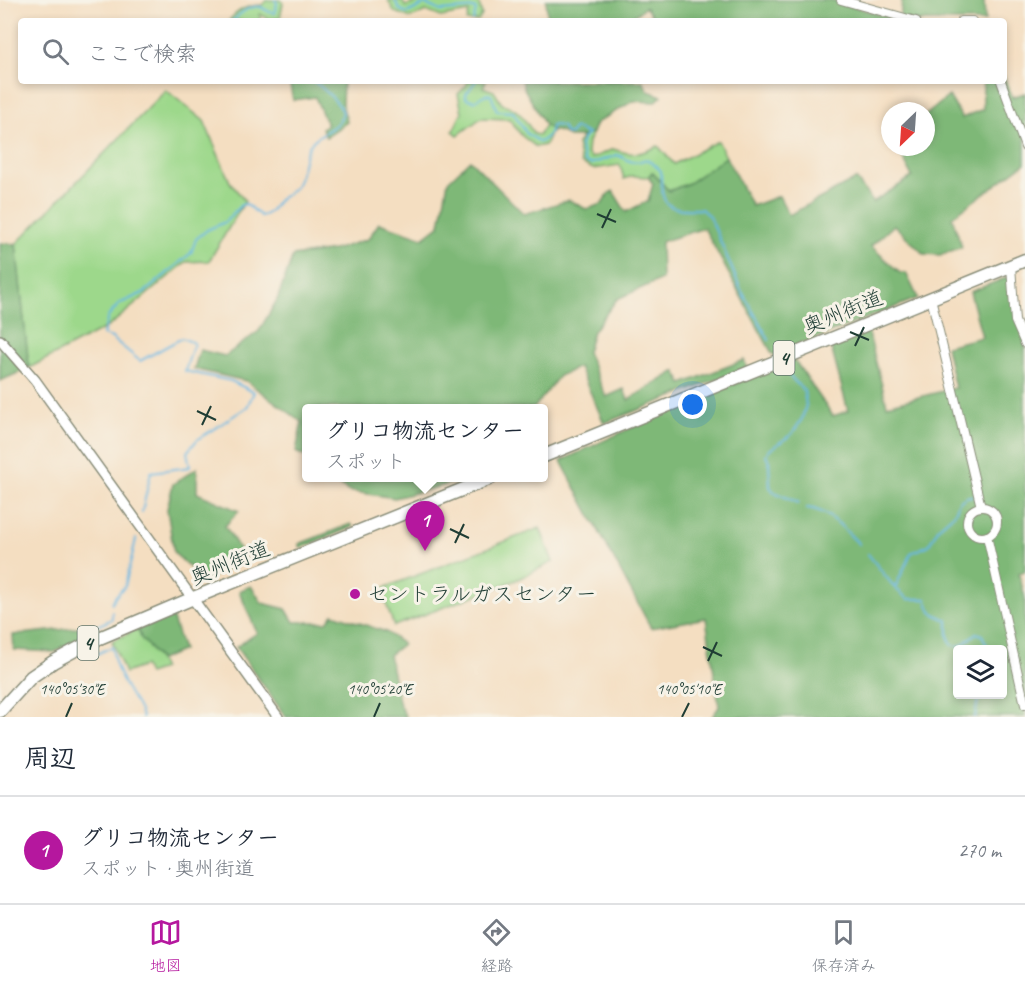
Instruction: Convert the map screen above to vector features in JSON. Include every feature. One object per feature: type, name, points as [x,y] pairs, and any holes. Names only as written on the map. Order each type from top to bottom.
[{"type":"highway","name":"奥州街道","points":[[548,454],[1025,260]]},
{"type":"highway","name":"奥州街道","points":[[0,711],[31,677],[90,642],[479,482]]},
{"type":"street","points":[[842,0],[905,18]]},
{"type":"street","points":[[1002,84],[1025,147]]},
{"type":"street","points":[[1011,266],[1016,321],[1025,344]]},
{"type":"street","points":[[931,297],[981,507]]},
{"type":"street","points":[[0,340],[35,380],[278,717]]},
{"type":"street","points":[[976,508],[990,509],[996,517],[996,527],[987,536],[976,535],[969,529],[969,515],[976,508]]},
{"type":"street","points":[[987,536],[1025,705]]},
{"type":"green space","points":[[267,0],[281,0],[283,3],[280,18],[267,18],[260,14],[260,18],[232,18],[243,9],[262,5]]},
{"type":"green space","points":[[388,0],[402,0],[405,6],[424,0],[478,0],[482,15],[480,18],[468,18],[469,12],[441,17],[426,11],[411,18],[394,12]]},
{"type":"green space","points":[[546,0],[832,0],[888,17],[654,18],[645,7],[631,18],[548,18]]},
{"type":"green space","points":[[902,0],[984,0],[985,18],[900,18]]},
{"type":"green space","points":[[290,84],[343,84],[342,104],[347,122],[326,137],[322,128],[327,125],[315,97],[293,100]]},
{"type":"green space","points":[[467,84],[484,84],[483,87],[494,91],[502,104],[517,112],[524,119],[534,134],[539,135],[545,125],[552,130],[545,145],[536,147],[522,136],[509,119],[481,118],[458,135],[453,131],[462,112],[458,94]]},
{"type":"green space","points":[[523,84],[644,84],[648,91],[662,96],[655,102],[633,101],[596,123],[592,133],[582,137],[569,137],[545,125]]},
{"type":"green space","points":[[983,84],[1007,84],[1012,97],[1025,93],[1025,163],[952,217],[962,247],[940,255],[924,254],[894,225],[871,246],[900,273],[906,273],[918,298],[773,355],[704,228],[661,242],[662,279],[617,299],[593,331],[587,352],[606,397],[624,389],[628,400],[676,371],[682,384],[744,360],[747,368],[604,423],[579,367],[559,376],[537,404],[302,404],[302,422],[246,381],[194,369],[200,350],[225,356],[259,331],[277,300],[293,256],[334,250],[368,239],[379,223],[423,238],[440,225],[448,181],[470,160],[524,214],[569,200],[586,209],[602,204],[608,194],[613,191],[626,212],[648,201],[653,184],[648,177],[652,172],[669,191],[689,183],[726,157],[752,206],[779,196],[789,215],[856,179],[873,202],[912,177],[902,156],[935,156],[935,108],[949,96],[962,118],[983,109]]},
{"type":"green space","points":[[166,90],[204,121],[230,182],[245,201],[209,261],[186,262],[109,326],[29,368],[16,244]]},
{"type":"green space","points":[[592,133],[587,153],[592,158],[613,149],[636,154],[658,146],[674,164],[718,141],[726,157],[689,183],[669,191],[652,173],[648,177],[632,176],[624,179],[620,165],[593,169],[581,163],[577,144],[582,137]]},
{"type":"green space","points":[[0,243],[16,244],[29,368],[0,381]]},
{"type":"green space","points":[[1008,277],[1025,332],[1025,571],[1019,573],[1025,598],[1025,717],[712,717],[719,707],[706,618],[651,628],[561,461],[676,408],[795,361],[833,416],[848,411],[831,347],[868,331],[887,405],[955,388],[946,346],[982,337],[970,292]]},
{"type":"green space","points":[[302,422],[302,455],[296,452]]},
{"type":"green space","points":[[197,468],[197,493],[239,511],[225,526],[247,561],[204,580],[174,553],[167,509],[173,484]]},
{"type":"green space","points":[[336,482],[457,482],[395,498],[348,491]]},
{"type":"green space","points":[[351,524],[353,527],[301,548],[299,544]]},
{"type":"green space","points":[[540,528],[553,562],[516,580],[394,626],[381,589]]},
{"type":"green space","points":[[251,586],[262,603],[286,609],[294,622],[327,622],[333,614],[386,632],[403,644],[389,655],[400,706],[406,717],[286,717],[236,647],[257,633],[239,591]]},
{"type":"green space","points":[[172,616],[183,650],[160,660],[141,638],[138,629]]},
{"type":"green space","points":[[93,626],[92,631],[55,652],[14,650],[13,635]]},
{"type":"green space","points":[[138,629],[163,669],[148,674],[144,666],[125,673],[112,641]]},
{"type":"waterway","points":[[236,18],[249,8],[257,6],[275,13],[277,3],[275,0]]},
{"type":"waterway","points":[[395,0],[399,9],[407,13],[425,4],[441,11],[474,8],[476,10],[474,18]]},
{"type":"waterway","points":[[142,512],[151,472],[190,467],[187,452],[197,440],[247,407],[254,392],[231,381],[185,371],[194,343],[182,338],[140,361],[112,338],[103,335],[108,317],[119,304],[145,292],[191,253],[196,239],[207,230],[225,222],[241,205],[246,204],[261,216],[267,214],[294,188],[299,181],[309,146],[335,126],[343,112],[330,95],[317,84]]},
{"type":"waterway","points":[[474,84],[466,94],[466,98],[474,101],[486,94],[491,95],[497,111],[513,112],[527,134],[540,142],[548,136],[552,125],[562,126],[566,134],[570,134],[575,128],[588,134],[580,146],[585,162],[591,164],[617,155],[636,162],[646,159],[654,164],[661,171],[662,193],[668,204],[680,209],[701,209],[710,217],[741,290],[769,340]]},
{"type":"waterway","points":[[783,369],[804,391],[806,405],[802,419],[792,434],[768,451],[766,455],[769,461],[770,487],[774,492],[799,503]]},
{"type":"waterway","points":[[953,645],[948,636],[948,621],[931,612],[926,599],[908,599],[895,588],[911,553],[929,545],[939,527],[955,513],[959,502],[966,497],[973,496]]},
{"type":"waterway","points":[[807,508],[829,516],[859,544]]},
{"type":"waterway","points":[[112,603],[125,586],[136,539]]},
{"type":"waterway","points":[[868,554],[895,588]]},
{"type":"waterway","points":[[95,630],[95,627],[112,619],[112,611]]},
{"type":"waterway","points":[[962,645],[976,633],[982,635],[987,645]]},
{"type":"waterway","points":[[94,655],[112,647],[119,673],[142,717]]},
{"type":"waterway","points":[[975,717],[978,699]]},
{"type":"place","name":"グリコ物流センター","points":[[425,551]]},
{"type":"place","name":"セントラルガスセンター","points":[[355,594]]}]
